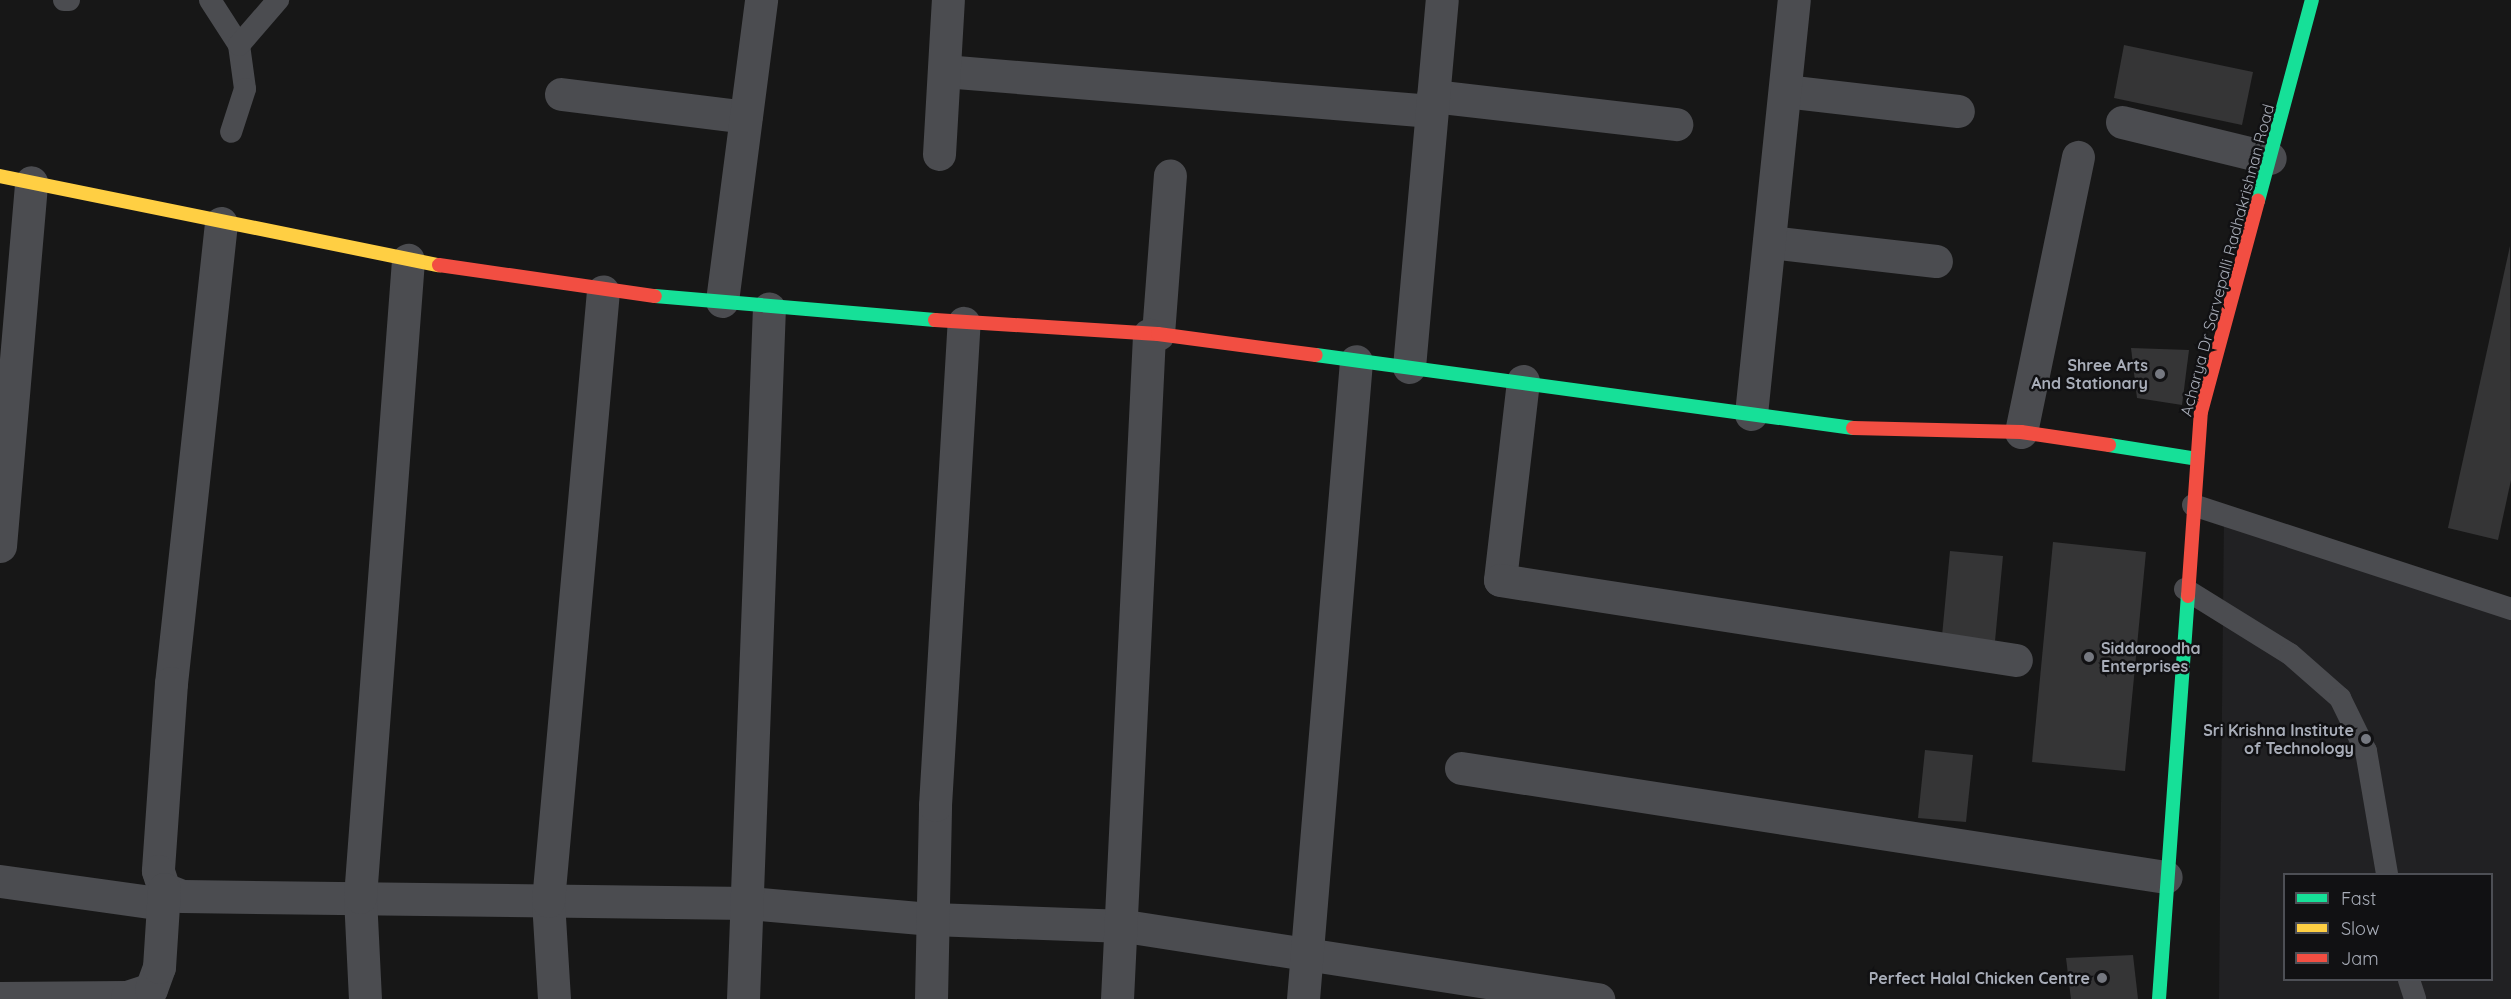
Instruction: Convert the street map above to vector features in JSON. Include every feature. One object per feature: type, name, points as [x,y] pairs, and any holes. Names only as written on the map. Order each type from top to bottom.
[{"type":"street","points":[[722,301],[761,0]]},
{"type":"street","points":[[939,154],[948,0]]},
{"type":"street","points":[[1409,367],[1442,0]]},
{"type":"street","points":[[1751,414],[1794,0]]},
{"type":"street","name":"Acharya Dr Sarvepalli Radhakrishnan Road","points":[[2158,999],[2185,589],[2201,412],[2310,0]]},
{"type":"street","points":[[944,71],[1432,103],[1676,124]]},
{"type":"street","points":[[1785,92],[1958,111]]},
{"type":"street","points":[[561,94],[746,117]]},
{"type":"street","points":[[2122,122],[2270,158]]},
{"type":"street","points":[[2021,432],[2078,157]]},
{"type":"street","points":[[1117,999],[1125,926],[1153,335],[1170,175]]},
{"type":"street","points":[[0,546],[15,179],[408,260],[603,291],[722,301],[769,308],[1153,335],[1524,381],[1858,429],[2021,432],[2197,459]]},
{"type":"street","points":[[0,998],[127,998],[151,989],[159,967],[164,896],[158,872],[171,683],[221,223]]},
{"type":"street","points":[[1769,242],[1936,261]]},
{"type":"street","points":[[365,999],[360,897],[408,260]]},
{"type":"street","points":[[554,999],[548,901],[603,291]]},
{"type":"street","points":[[743,999],[769,308]]},
{"type":"street","points":[[931,999],[932,919],[964,323]]},
{"type":"street","points":[[1303,999],[1356,361]]},
{"type":"street","points":[[1524,381],[1500,580],[2016,660]]},
{"type":"street","points":[[1461,768],[2166,877]]},
{"type":"street","points":[[0,881],[164,896],[748,903],[932,919],[1125,926],[1598,999]]},
{"type":"lane","points":[[64,0],[69,0]]},
{"type":"lane","points":[[210,0],[239,45],[245,89],[231,132]]},
{"type":"lane","points":[[239,45],[278,0]]},
{"type":"lane","points":[[2193,505],[2511,609]]},
{"type":"lane","points":[[2185,589],[2290,654],[2340,698],[2366,751],[2386,873]]},
{"type":"lane","points":[[2409,981],[2415,999]]},
{"type":"shaded area","name":"Sri Krishna Institute of Technology","points":[[2224,515],[2511,603],[2511,999],[2219,999]]},
{"type":"building","points":[[2124,45],[2253,72],[2242,125],[2114,98]]},
{"type":"building","points":[[2510,246],[2511,480],[2498,540],[2448,528]]},
{"type":"building","name":"Shree Arts And Stationary","points":[[2131,348],[2189,350],[2182,405],[2137,398]]},
{"type":"building","name":"Siddaroodha Enterprises","points":[[2053,542],[2146,552],[2125,771],[2032,762]]},
{"type":"building","points":[[1950,551],[2003,556],[1995,641],[1942,636]]},
{"type":"building","points":[[1925,750],[1973,755],[1966,822],[1918,818]]},
{"type":"building","name":"Perfect Halal Chicken Centre","points":[[2133,955],[2138,999],[2071,999],[2066,958]]},
{"type":"traffic: fast","points":[[2258,201],[2312,0]]},
{"type":"traffic: fast","points":[[655,296],[935,320]]},
{"type":"traffic: fast","points":[[1316,355],[1853,428]]},
{"type":"traffic: fast","points":[[2109,445],[2197,459]]},
{"type":"traffic: fast","points":[[2159,999],[2188,596]]},
{"type":"traffic: slow","points":[[0,176],[439,265]]},
{"type":"traffic: jam","points":[[2188,596],[2201,412],[2258,201]]},
{"type":"traffic: jam","points":[[439,265],[655,296]]},
{"type":"traffic: jam","points":[[935,320],[1158,334],[1316,355]]},
{"type":"traffic: jam","points":[[1853,428],[2021,432],[2109,445]]},
{"type":"place","name":"Shree Arts And Stationary","points":[[2160,374]]},
{"type":"place","name":"Siddaroodha Enterprises","points":[[2089,657]]},
{"type":"place","name":"Sri Krishna Institute of Technology","points":[[2366,739]]},
{"type":"place","name":"Perfect Halal Chicken Centre","points":[[2102,978]]}]
